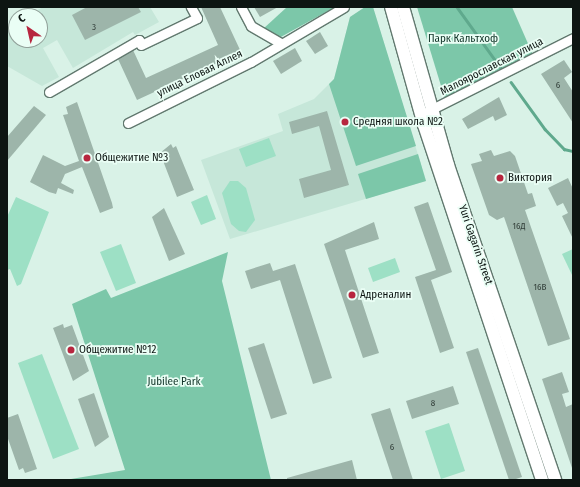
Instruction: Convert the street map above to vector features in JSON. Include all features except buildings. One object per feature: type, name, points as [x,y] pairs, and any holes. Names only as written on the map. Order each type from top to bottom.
[{"type":"main road","name":"Yuri Gagarin Street","points":[[391,7],[426,112],[555,480]]},
{"type":"main road","name":"Yuri Gagarin Street","points":[[403,7],[426,112],[542,480]]},
{"type":"street","points":[[49,92],[138,40],[141,45],[197,18],[191,7]]},
{"type":"street","points":[[241,7],[251,26],[281,43]]},
{"type":"street","name":"улица Еловая Аллея","points":[[128,123],[251,62],[344,7]]},
{"type":"street","name":"Малоярославская улица","points":[[426,112],[573,38]]},
{"type":"shaded area","points":[[150,7],[159,22],[135,35],[133,32],[73,68],[57,40],[48,45],[48,8],[41,8]]},
{"type":"shaded area","name":"Средняя школа №2","points":[[365,7],[373,7],[426,181],[230,239],[201,160],[283,131],[278,114],[314,99],[334,79],[350,17]]},
{"type":"shaded area","points":[[7,27],[8,48],[43,48],[59,77],[42,86],[7,66]]},
{"type":"green space","points":[[287,7],[335,7],[279,38],[263,29]]},
{"type":"green space","points":[[365,7],[373,7],[416,146],[356,166],[329,84],[334,79],[350,17]]},
{"type":"green space","name":"Парк Кальтхоф","points":[[417,7],[512,7],[533,55],[445,99]]},
{"type":"green space","points":[[269,138],[276,156],[246,167],[239,149]]},
{"type":"green space","points":[[418,154],[426,181],[366,199],[358,174]]},
{"type":"green space","points":[[230,181],[238,181],[246,188],[255,220],[246,232],[239,231],[231,224],[222,193]]},
{"type":"green space","points":[[207,195],[216,219],[201,225],[191,202]]},
{"type":"green space","points":[[16,197],[49,212],[21,284],[17,286],[10,269],[7,270],[7,217]]},
{"type":"green space","points":[[121,244],[136,283],[116,291],[100,252]]},
{"type":"green space","points":[[573,249],[573,277],[562,254]]},
{"type":"green space","name":"Jubilee Park","points":[[228,252],[222,281],[271,480],[65,480],[125,470],[72,304],[106,289],[111,298]]},
{"type":"green space","points":[[395,258],[400,272],[373,282],[368,268]]},
{"type":"green space","points":[[42,354],[79,449],[53,459],[18,363]]},
{"type":"green space","points":[[449,423],[465,471],[441,479],[425,431]]},
{"type":"waterway","points":[[457,7],[503,71]]},
{"type":"waterway","points":[[511,82],[545,129],[564,149],[573,151]]},
{"type":"place","name":"Средняя школа №2","points":[[345,122]]},
{"type":"place","name":"Общежитие №3","points":[[87,158]]},
{"type":"place","name":"Виктория","points":[[500,178]]},
{"type":"place","name":"Адреналин","points":[[352,295]]},
{"type":"place","name":"Общежитие №12","points":[[71,350]]}]
